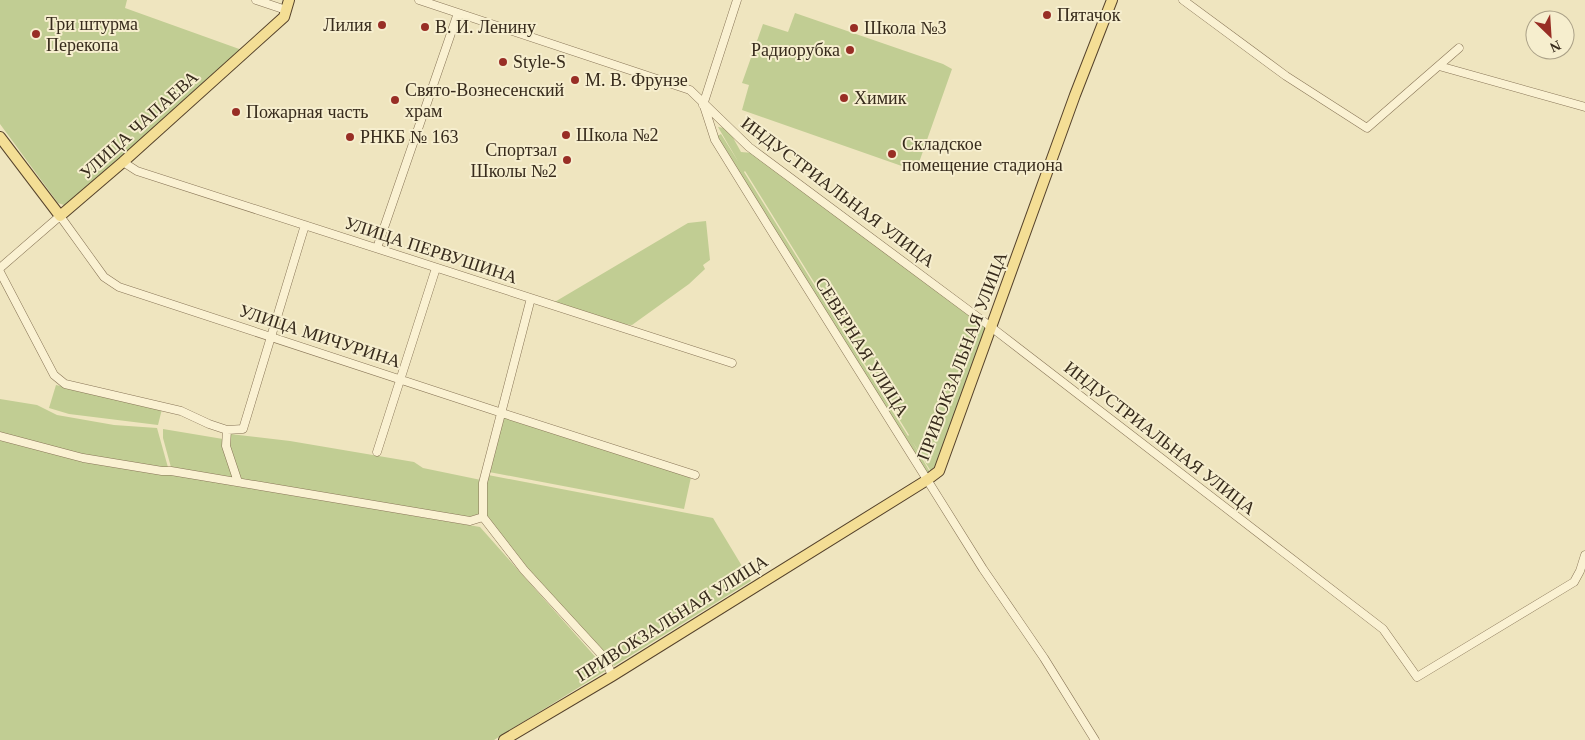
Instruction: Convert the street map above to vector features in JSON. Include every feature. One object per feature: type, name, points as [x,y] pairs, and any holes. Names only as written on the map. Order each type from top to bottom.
[{"type":"main road","name":"ПРИВОКЗАЛЬНАЯ УЛИЦА","points":[[504,740],[612,676],[939,471],[1075,95],[1112,0]]},
{"type":"main road","name":"УЛИЦА ЧАПАЕВА","points":[[60,216],[284,17],[287,5]]},
{"type":"main road","name":"УЛИЦА МИЧУРИНА","points":[[0,137],[60,216]]},
{"type":"street","points":[[256,0],[287,5]]},
{"type":"street","name":"ИНДУСТРИАЛЬНАЯ УЛИЦА","points":[[419,0],[434,2],[458,13],[690,90],[703,105],[749,148],[991,327],[1383,629],[1416,677],[1574,582],[1585,555]]},
{"type":"street","points":[[703,105],[737,0]]},
{"type":"street","points":[[1183,0],[1286,76],[1367,128],[1459,48]]},
{"type":"street","points":[[377,248],[458,13]]},
{"type":"street","points":[[1439,66],[1585,107]]},
{"type":"street","name":"СЕВЕРНАЯ УЛИЦА","points":[[703,105],[715,140],[927,480],[1004,601],[1044,658],[1095,740]]},
{"type":"street","name":"УЛИЦА ПЕРВУШИНА","points":[[123,162],[137,171],[732,363]]},
{"type":"street","name":"УЛИЦА ЧАПАЕВА","points":[[0,268],[60,216]]},
{"type":"street","name":"УЛИЦА МИЧУРИНА","points":[[60,216],[104,277],[119,287],[695,475]]},
{"type":"street","points":[[0,272],[54,375],[65,384],[181,410],[209,424],[227,430],[243,429],[305,225]]},
{"type":"street","points":[[378,452],[436,268]]},
{"type":"street","points":[[531,298],[483,483],[483,517],[524,570],[601,654],[612,676]]},
{"type":"street","points":[[227,430],[226,446],[238,482]]},
{"type":"street","points":[[0,436],[83,458],[470,521],[483,517]]},
{"type":"green space","points":[[0,0],[127,0],[125,8],[242,50],[67,206],[58,203],[0,124]]},
{"type":"green space","name":"Химик","points":[[795,13],[943,64],[952,69],[916,171],[742,110],[749,85],[742,83],[763,24],[788,32]]},
{"type":"green space","points":[[718,127],[724,128],[731,134],[741,152],[753,153],[987,328],[937,468],[932,473],[912,441],[930,472],[927,474],[717,136],[721,134],[739,163]],"holes":[[[745,171],[909,435],[908,436]]]},
{"type":"green space","points":[[706,221],[710,260],[703,265],[705,269],[689,284],[632,325],[622,324],[553,303],[688,223]]},
{"type":"green space","points":[[56,385],[162,409],[158,425],[69,414],[49,408]]},
{"type":"green space","points":[[0,399],[37,405],[57,415],[114,425],[157,428],[169,471],[82,456],[0,435]]},
{"type":"green space","points":[[504,417],[691,477],[684,509],[489,472]]},
{"type":"green space","points":[[163,429],[223,439],[234,480],[172,471],[163,438]]},
{"type":"green space","points":[[230,434],[290,441],[414,462],[423,468],[481,480],[479,515],[471,519],[239,481],[227,440]]},
{"type":"green space","points":[[0,438],[71,457],[480,527],[607,670],[494,740],[0,740]]},
{"type":"green space","points":[[488,475],[713,518],[751,581],[614,666],[525,567],[485,516]]},
{"type":"place","name":"Пятачок","points":[[1047,15]]},
{"type":"place","name":"Лилия","points":[[382,25]]},
{"type":"place","name":"В. И. Ленину","points":[[425,27]]},
{"type":"place","name":"Школа №3","points":[[854,28]]},
{"type":"place","name":"Три штурма Перекопа","points":[[36,34]]},
{"type":"place","name":"Радиорубка","points":[[850,50]]},
{"type":"place","name":"Style-S","points":[[503,62]]},
{"type":"place","name":"М. В. Фрунзе","points":[[575,80]]},
{"type":"place","name":"Химик","points":[[844,98]]},
{"type":"place","name":"Свято-Вознесенский храм","points":[[395,100]]},
{"type":"place","name":"Пожарная часть","points":[[236,112]]},
{"type":"place","name":"Школа №2","points":[[566,135]]},
{"type":"place","name":"РНКБ № 163","points":[[350,137]]},
{"type":"place","name":"Складское помещение стадиона","points":[[892,154]]},
{"type":"place","name":"Спортзал Школы №2","points":[[567,160]]}]
